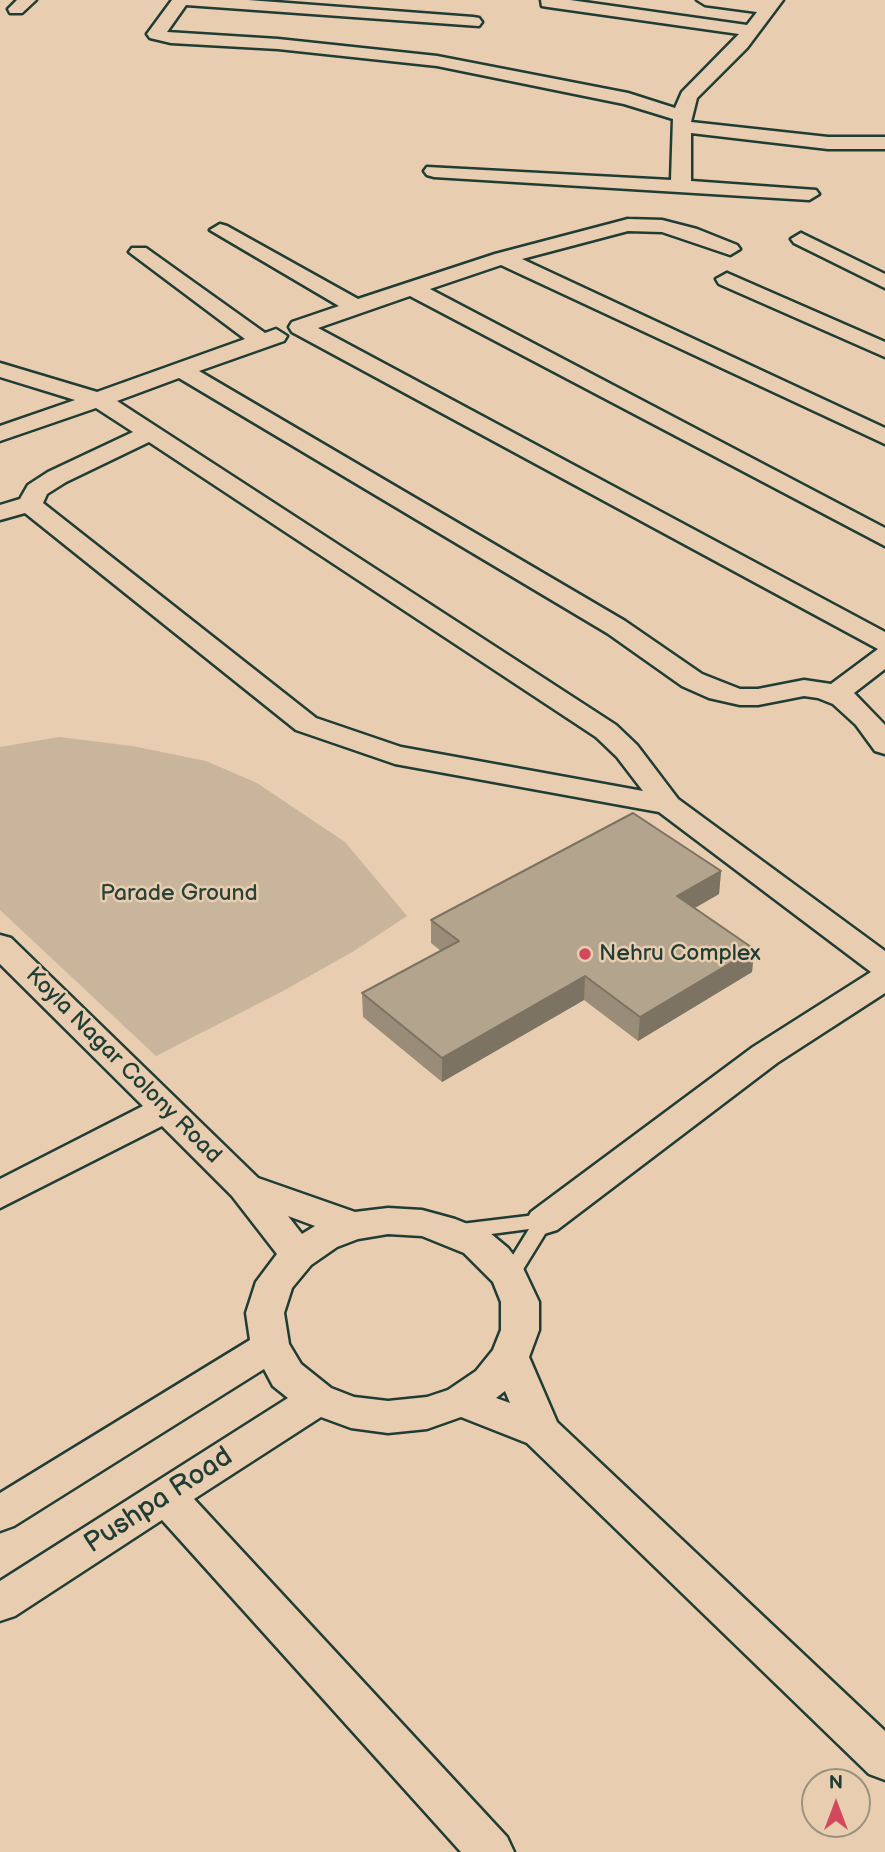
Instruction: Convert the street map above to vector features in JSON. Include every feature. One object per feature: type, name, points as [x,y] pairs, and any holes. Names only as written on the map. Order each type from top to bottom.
[{"type":"street","points":[[472,22],[181,0],[156,34],[171,38],[278,44],[437,61],[628,99],[681,121],[828,143],[885,143]]},
{"type":"street","points":[[705,0],[772,4]]},
{"type":"street","points":[[548,2],[752,31]]},
{"type":"street","points":[[680,230],[695,218],[688,188],[681,121],[688,96],[752,31],[772,4]]},
{"type":"street","points":[[434,171],[809,194]]},
{"type":"street","points":[[0,435],[412,288],[502,258],[628,225],[662,226],[680,230],[730,249]]},
{"type":"street","points":[[220,230],[356,307]]},
{"type":"street","points":[[801,239],[885,282]]},
{"type":"street","points":[[138,252],[262,341]]},
{"type":"street","points":[[502,258],[885,437]]},
{"type":"street","points":[[727,279],[885,351]]},
{"type":"street","points":[[412,288],[885,538]]},
{"type":"street","points":[[300,327],[885,643]]},
{"type":"street","points":[[0,370],[100,400],[606,731],[627,751],[668,805],[885,967]]},
{"type":"street","points":[[181,370],[592,612],[692,680],[719,692],[740,697],[758,697],[804,688],[834,695],[866,719],[885,745]]},
{"type":"street","points":[[0,513],[30,504],[37,490],[57,477],[149,433]]},
{"type":"street","points":[[30,504],[41,517],[306,724],[395,755],[668,805]]},
{"type":"street","points":[[834,695],[885,656]]},
{"type":"street","name":"Koyla Nagar Colony Road","points":[[0,945],[245,1186],[298,1255]]},
{"type":"street","points":[[544,1221],[765,1055],[885,978]]},
{"type":"street","points":[[0,1195],[166,1108]]},
{"type":"street","points":[[245,1186],[354,1226]]},
{"type":"street","points":[[388,1221],[422,1223],[455,1232],[495,1258],[509,1276],[520,1302],[520,1330],[510,1357],[490,1382],[462,1401],[426,1413],[388,1417],[351,1412],[317,1399],[287,1375],[270,1346],[265,1313],[275,1282],[298,1255],[324,1237],[354,1226],[388,1221]]},
{"type":"street","points":[[0,1514],[270,1346]]},
{"type":"street","points":[[510,1357],[541,1432]]},
{"type":"street","name":"Pushpa Road","points":[[0,1604],[317,1399]]},
{"type":"street","points":[[462,1401],[541,1432],[885,1760]]},
{"type":"street","points":[[166,1496],[491,1852]]},
{"type":"lane","points":[[455,1232],[544,1221]]},
{"type":"lane","points":[[509,1276],[544,1221]]},
{"type":"green space","name":"Parade Ground","points":[[59,737],[132,746],[206,761],[257,783],[345,842],[407,916],[354,951],[283,991],[156,1056],[0,910],[0,747]]},
{"type":"building","name":"Nehru Complex","points":[[633,813],[721,871],[677,896],[754,949],[640,1017],[585,976],[442,1058],[362,993],[459,941],[431,920]]},
{"type":"place","name":"Nehru Complex","points":[[585,954]]}]
